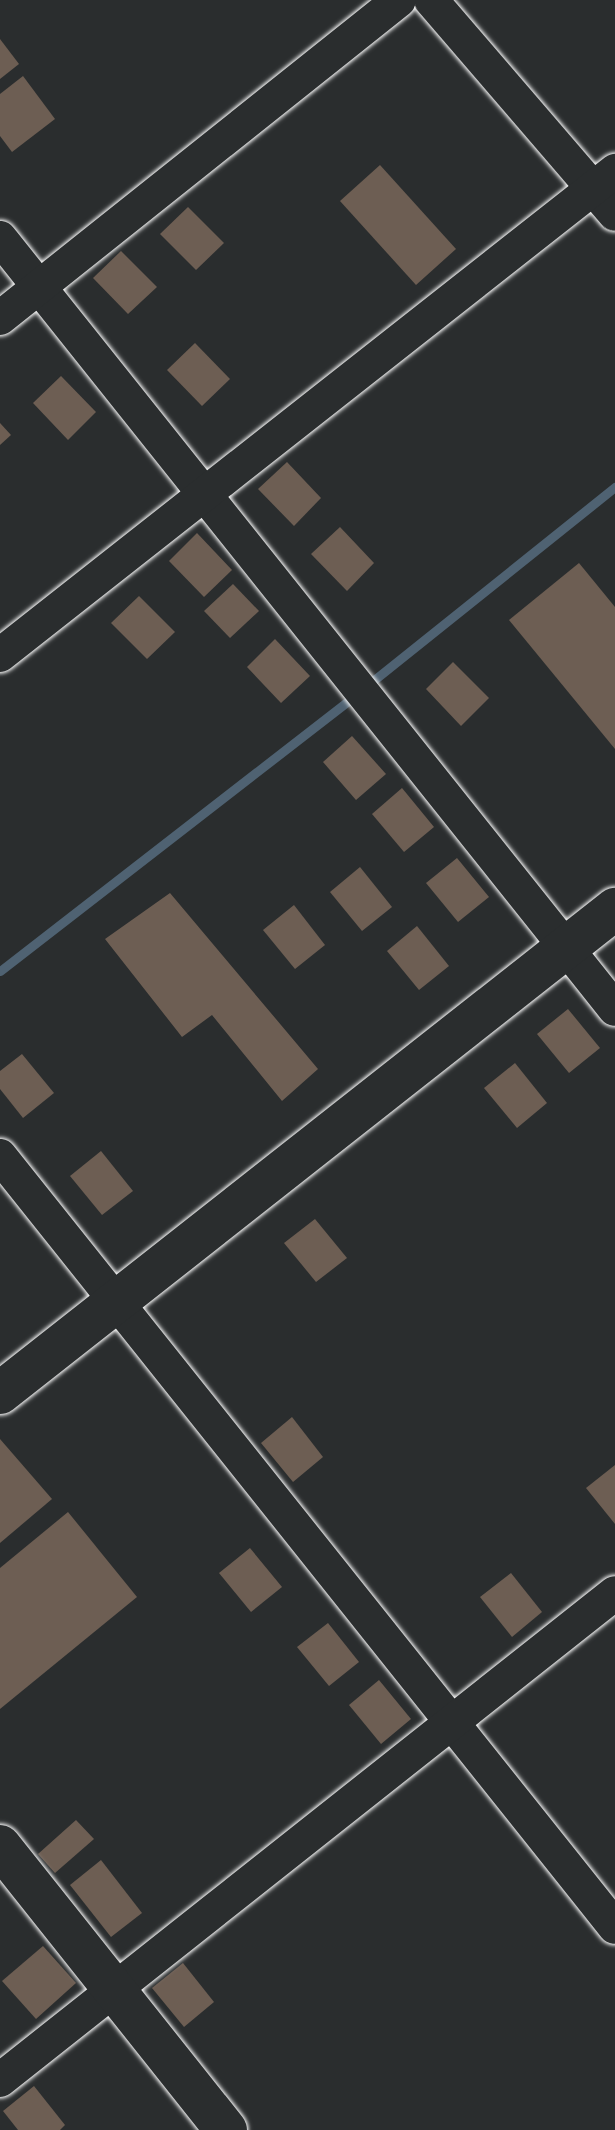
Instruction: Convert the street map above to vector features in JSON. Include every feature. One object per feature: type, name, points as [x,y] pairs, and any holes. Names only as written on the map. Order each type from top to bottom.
[{"type":"street","points":[[0,318],[399,0]]},
{"type":"street","points":[[431,0],[605,179],[615,214]]},
{"type":"street","points":[[0,655],[605,179]]},
{"type":"street","points":[[0,238],[615,1009]]},
{"type":"street","points":[[0,1393],[615,909]]},
{"type":"street","points":[[0,1156],[615,1927]]},
{"type":"street","points":[[0,2080],[615,1593]]},
{"type":"street","points":[[0,1846],[226,2130]]},
{"type":"building","points":[[0,39],[19,64],[0,79]]},
{"type":"building","points":[[23,76],[55,119],[12,152],[0,136],[0,94]]},
{"type":"building","points":[[380,165],[456,249],[416,285],[340,201]]},
{"type":"building","points":[[188,207],[224,243],[196,270],[160,234]]},
{"type":"building","points":[[121,251],[157,287],[128,314],[93,278]]},
{"type":"building","points":[[195,343],[230,379],[202,406],[167,370]]},
{"type":"building","points":[[61,376],[96,412],[68,440],[33,403]]},
{"type":"building","points":[[0,423],[11,435],[0,445]]},
{"type":"building","points":[[287,462],[321,498],[294,526],[258,489]]},
{"type":"building","points":[[340,527],[374,563],[347,591],[311,554]]},
{"type":"building","points":[[197,533],[232,570],[204,597],[169,561]]},
{"type":"building","points":[[579,563],[615,607],[615,749],[509,620]]},
{"type":"building","points":[[233,584],[259,611],[230,638],[204,611]]},
{"type":"building","points":[[139,596],[175,632],[147,659],[111,623]]},
{"type":"building","points":[[275,639],[310,676],[281,703],[247,667]]},
{"type":"building","points":[[453,662],[489,698],[461,726],[426,689]]},
{"type":"building","points":[[352,736],[386,774],[356,800],[323,762]]},
{"type":"building","points":[[402,788],[434,827],[404,852],[372,814]]},
{"type":"building","points":[[457,858],[489,897],[458,922],[426,883]]},
{"type":"building","points":[[360,867],[392,907],[362,931],[330,892]]},
{"type":"building","points":[[170,893],[318,1069],[282,1101],[212,1015],[182,1037],[105,939]]},
{"type":"building","points":[[294,905],[325,945],[295,969],[263,930]]},
{"type":"building","points":[[417,926],[449,966],[419,990],[387,951]]},
{"type":"building","points":[[568,1009],[600,1048],[569,1073],[537,1034]]},
{"type":"building","points":[[22,1054],[54,1093],[23,1118],[0,1089],[0,1071]]},
{"type":"building","points":[[515,1063],[547,1103],[517,1128],[484,1088]]},
{"type":"building","points":[[101,1151],[133,1191],[102,1215],[70,1176]]},
{"type":"building","points":[[315,1219],[347,1258],[316,1282],[284,1243]]},
{"type":"building","points":[[292,1417],[323,1457],[293,1482],[261,1443]]},
{"type":"building","points":[[0,1439],[52,1499],[0,1543]]},
{"type":"building","points":[[615,1465],[615,1524],[586,1488]]},
{"type":"building","points":[[68,1512],[137,1597],[0,1709],[0,1568]]},
{"type":"building","points":[[250,1548],[282,1587],[251,1612],[219,1573]]},
{"type":"building","points":[[511,1573],[542,1612],[512,1637],[480,1597]]},
{"type":"building","points":[[328,1623],[359,1662],[329,1686],[297,1647]]},
{"type":"building","points":[[379,1680],[411,1719],[381,1744],[349,1705]]},
{"type":"building","points":[[76,1820],[94,1839],[55,1873],[38,1854]]},
{"type":"building","points":[[101,1860],[142,1913],[111,1937],[70,1885]]},
{"type":"building","points":[[43,1946],[76,1983],[36,2019],[2,1981]]},
{"type":"building","points":[[183,1963],[214,2002],[184,2027],[152,1988]]},
{"type":"building","points":[[34,2086],[65,2125],[60,2130],[18,2130],[3,2111]]},
{"type":"waterway","points":[[0,971],[349,700],[615,487]]}]
